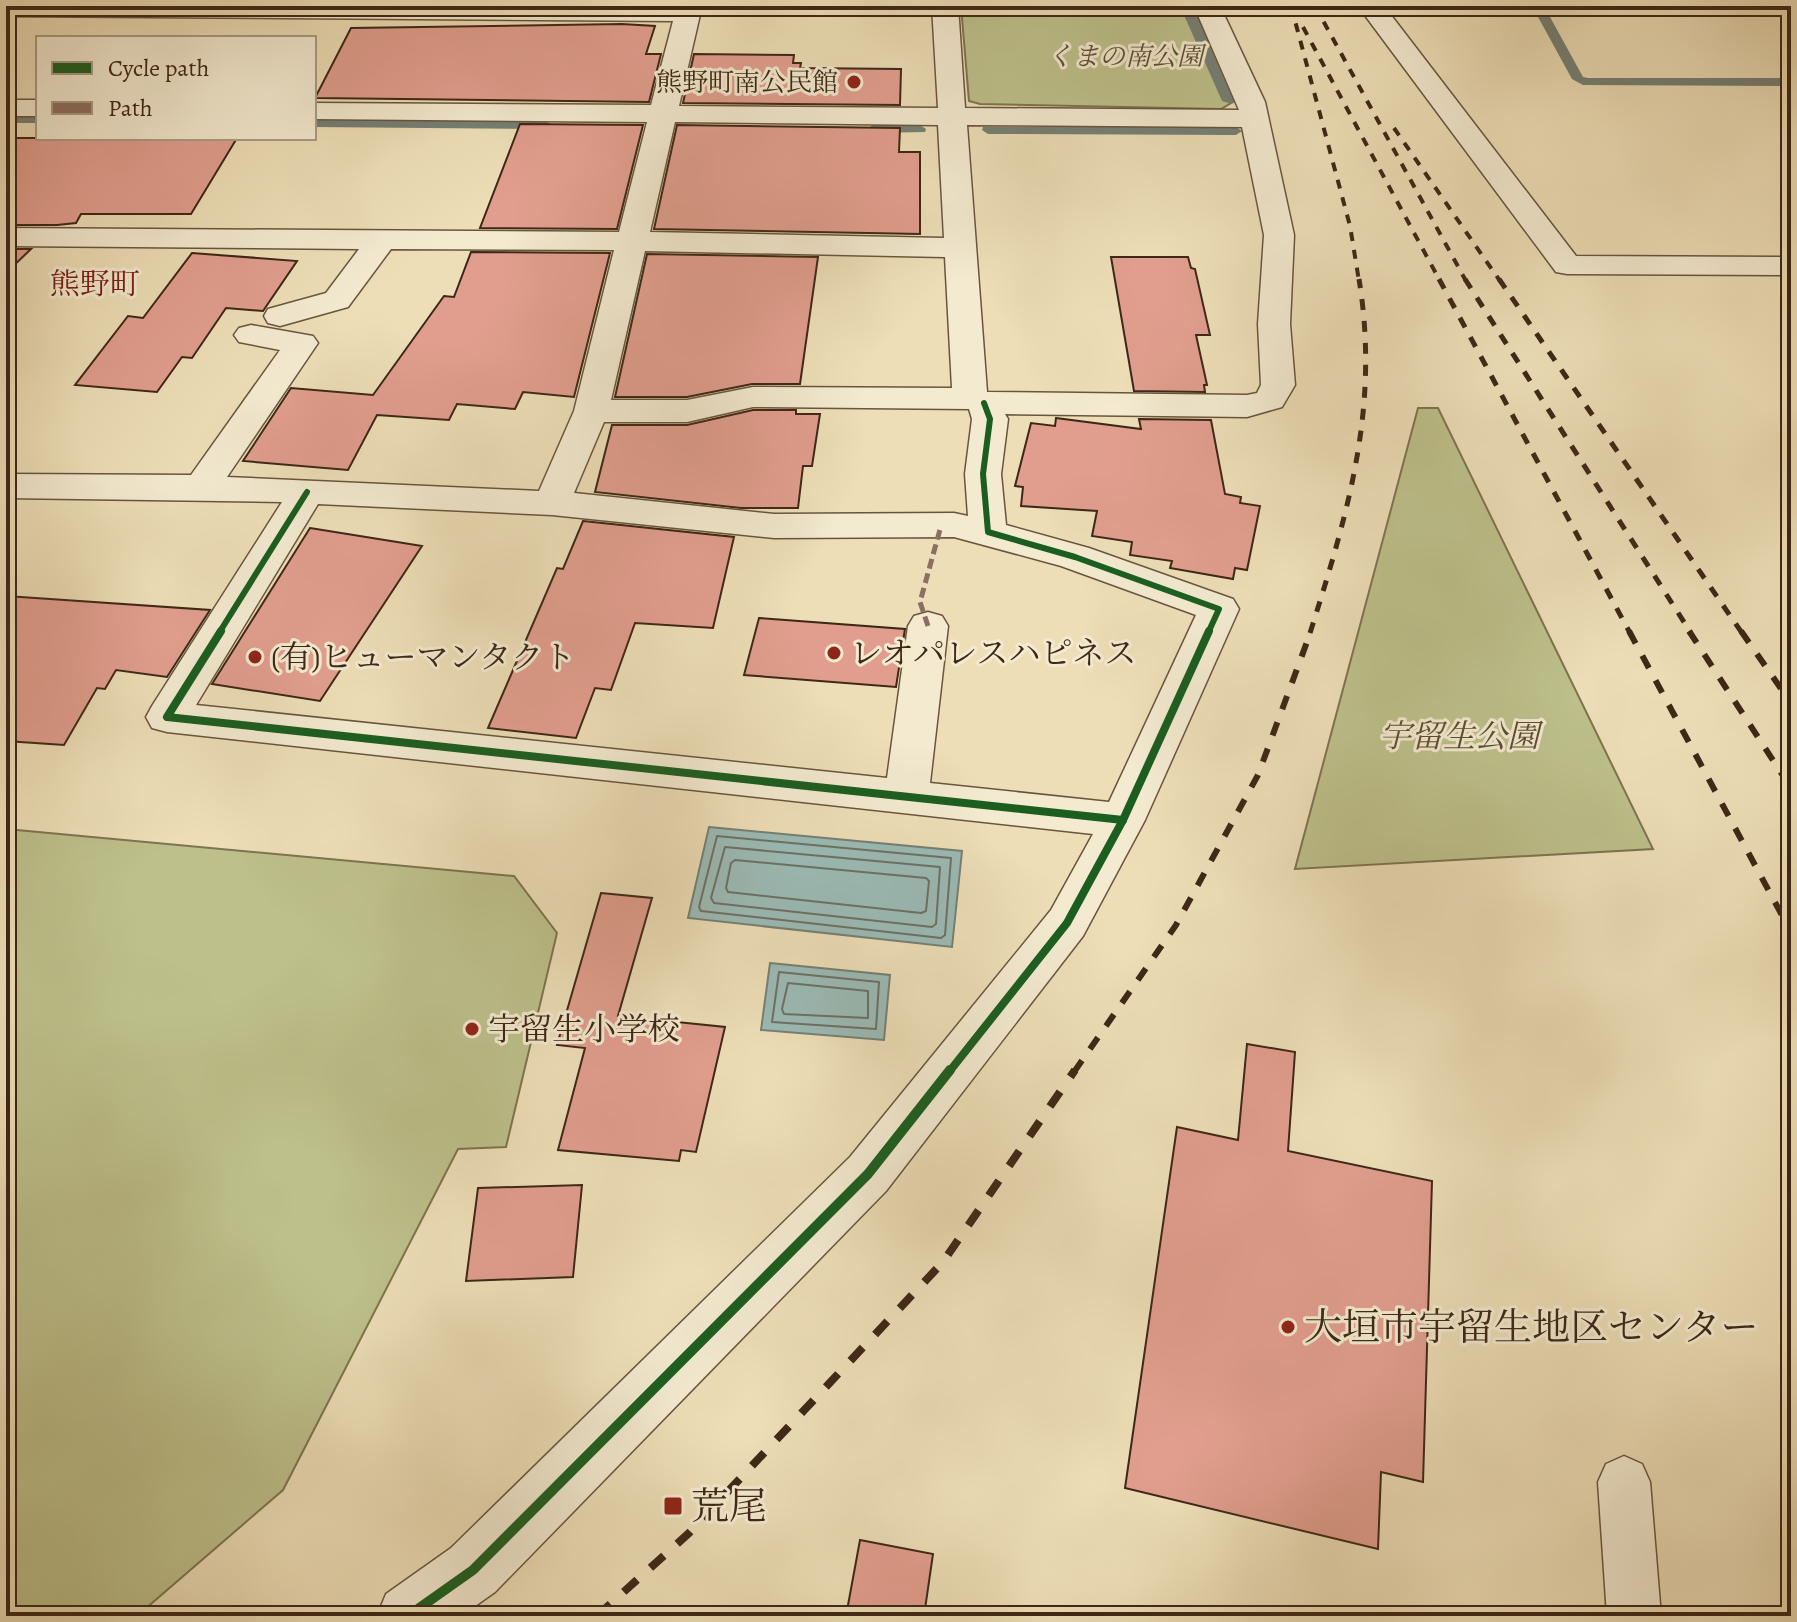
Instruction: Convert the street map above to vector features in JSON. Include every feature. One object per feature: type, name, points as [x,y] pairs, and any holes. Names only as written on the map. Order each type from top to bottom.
[{"type":"street","points":[[945,6],[960,248],[977,400],[990,419],[983,474],[988,532]]},
{"type":"street","points":[[591,411],[687,411],[753,397],[1247,406],[1270,400],[1278,385],[1274,324],[1279,235],[1251,102],[1207,6]]},
{"type":"street","points":[[1371,6],[1567,265],[1791,266]]},
{"type":"street","points":[[6,8],[689,9],[591,411],[552,503]]},
{"type":"street","points":[[239,36],[253,10]]},
{"type":"street","points":[[6,108],[36,108]]},
{"type":"street","points":[[316,111],[1253,119]]},
{"type":"street","points":[[6,237],[632,241],[960,248]]},
{"type":"street","points":[[280,316],[337,300],[382,239]]},
{"type":"street","points":[[201,487],[301,343],[251,335]]},
{"type":"street","points":[[6,486],[201,487],[552,503],[774,526],[954,525],[1075,557],[1219,609],[1123,820],[1067,923],[868,1174],[473,1570],[408,1616]]},
{"type":"street","points":[[307,492],[167,717],[1123,820]]},
{"type":"street","points":[[906,797],[928,626]]},
{"type":"lane","points":[[1624,1482],[1634,1616]]},
{"type":"green space","name":"くまの南公園","points":[[961,6],[1192,6],[1236,100],[1221,109],[980,104],[969,101]]},
{"type":"green space","name":"宇留生公園","points":[[1418,408],[1438,408],[1653,849],[1295,869]]},
{"type":"green space","points":[[6,829],[514,876],[557,933],[506,1147],[458,1149],[283,1490],[137,1616],[6,1616]]},
{"type":"water","points":[[709,827],[962,851],[952,947],[688,918]]},
{"type":"water","points":[[770,963],[890,975],[884,1040],[761,1030]]},
{"type":"building","points":[[655,26],[646,54],[661,54],[649,102],[316,98],[351,28]]},
{"type":"building","points":[[694,54],[794,55],[793,63],[801,63],[800,68],[901,69],[900,105],[683,103]]},
{"type":"building","points":[[520,124],[643,125],[617,229],[480,228]]},
{"type":"building","points":[[677,125],[900,128],[899,152],[920,152],[920,234],[654,229]]},
{"type":"building","points":[[6,138],[236,140],[191,214],[81,214],[76,223],[6,225]]},
{"type":"building","points":[[6,249],[31,249],[6,273]]},
{"type":"building","points":[[471,252],[610,253],[574,397],[523,392],[515,409],[457,404],[449,420],[377,415],[348,470],[243,461],[291,388],[373,395],[444,296],[454,297]]},
{"type":"building","points":[[192,253],[297,261],[263,311],[226,308],[192,358],[182,357],[157,392],[75,385],[128,316],[143,318]]},
{"type":"building","points":[[647,254],[818,257],[800,384],[752,384],[687,397],[615,397]]},
{"type":"building","points":[[1111,257],[1188,257],[1191,268],[1195,269],[1210,335],[1196,335],[1207,385],[1204,385],[1205,392],[1134,391]]},
{"type":"building","points":[[753,410],[796,410],[796,414],[820,414],[812,466],[803,466],[798,508],[741,508],[595,492],[612,425],[687,425]]},
{"type":"building","points":[[1056,418],[1141,429],[1139,419],[1211,420],[1225,494],[1241,497],[1240,503],[1260,506],[1247,570],[1235,568],[1233,579],[1170,568],[1172,561],[1130,555],[1132,542],[1092,536],[1097,511],[1021,506],[1023,487],[1015,486],[1031,423],[1055,426]]},
{"type":"building","points":[[583,521],[734,537],[713,628],[635,623],[611,690],[595,688],[576,738],[488,728],[557,568],[563,569]]},
{"type":"building","points":[[310,528],[422,546],[320,701],[212,684]]},
{"type":"building","points":[[6,596],[210,610],[167,677],[116,670],[105,689],[97,688],[64,745],[6,741]]},
{"type":"building","name":"レオパレスハピネス","points":[[759,618],[905,629],[896,687],[744,675]]},
{"type":"building","points":[[601,893],[652,898],[618,1016],[725,1027],[696,1152],[681,1150],[679,1161],[558,1150],[585,1048],[557,1045]]},
{"type":"building","name":"大垣市宇留生地区センター","points":[[1247,1044],[1295,1052],[1288,1151],[1432,1181],[1423,1482],[1381,1472],[1378,1549],[1125,1488],[1177,1127],[1238,1140]]},
{"type":"building","points":[[582,1185],[573,1277],[466,1281],[478,1188]]},
{"type":"building","points":[[860,1540],[933,1554],[924,1616],[846,1616]]},
{"type":"waterway","points":[[1186,6],[1228,101]]},
{"type":"waterway","points":[[1538,6],[1578,79],[1587,82],[1791,82]]},
{"type":"waterway","points":[[6,119],[36,119]]},
{"type":"waterway","points":[[316,123],[546,125]]},
{"type":"waterway","points":[[873,129],[920,129]]},
{"type":"waterway","points":[[988,130],[1236,131]]},
{"type":"railway","points":[[1291,6],[1350,226],[1359,281]]},
{"type":"railway","points":[[1315,6],[1466,281]]},
{"type":"railway","points":[[1303,27],[1440,281]]},
{"type":"railway","points":[[1394,128],[1500,281]]},
{"type":"railway","points":[[1310,633],[1348,502],[1363,416],[1366,371],[1359,279]]},
{"type":"railway","points":[[1439,279],[1630,633]]},
{"type":"railway","points":[[1465,279],[1691,633]]},
{"type":"railway","points":[[1499,279],[1742,633]]},
{"type":"railway","points":[[1074,1072],[1176,925],[1258,775],[1311,631]]},
{"type":"railway","points":[[1629,631],[1791,932]]},
{"type":"railway","points":[[1689,631],[1791,788]]},
{"type":"railway","points":[[1741,631],[1791,703]]},
{"type":"railway","points":[[597,1616],[689,1533],[943,1262],[1075,1070]]},
{"type":"marked path","points":[[928,626],[920,602],[941,526]]},
{"type":"cycle path","points":[[408,1616],[473,1570],[868,1174],[1067,923],[1123,820],[1219,609],[1075,557],[988,532],[983,474],[990,419],[984,403]]},
{"type":"cycle path","points":[[307,492],[167,717],[1123,820]]},
{"type":"place","name":"熊野町南公民館","points":[[854,82]]},
{"type":"place","name":"レオパレスハピネス","points":[[834,653]]},
{"type":"place","name":"(有)ヒューマンタクト","points":[[255,657]]},
{"type":"place","name":"宇留生小学校","points":[[472,1029]]},
{"type":"place","name":"大垣市宇留生地区センター","points":[[1288,1327]]},
{"type":"place","name":"荒尾","points":[[673,1506]]},
{"type":"district","name":"熊野町","points":[[95,284]]}]
